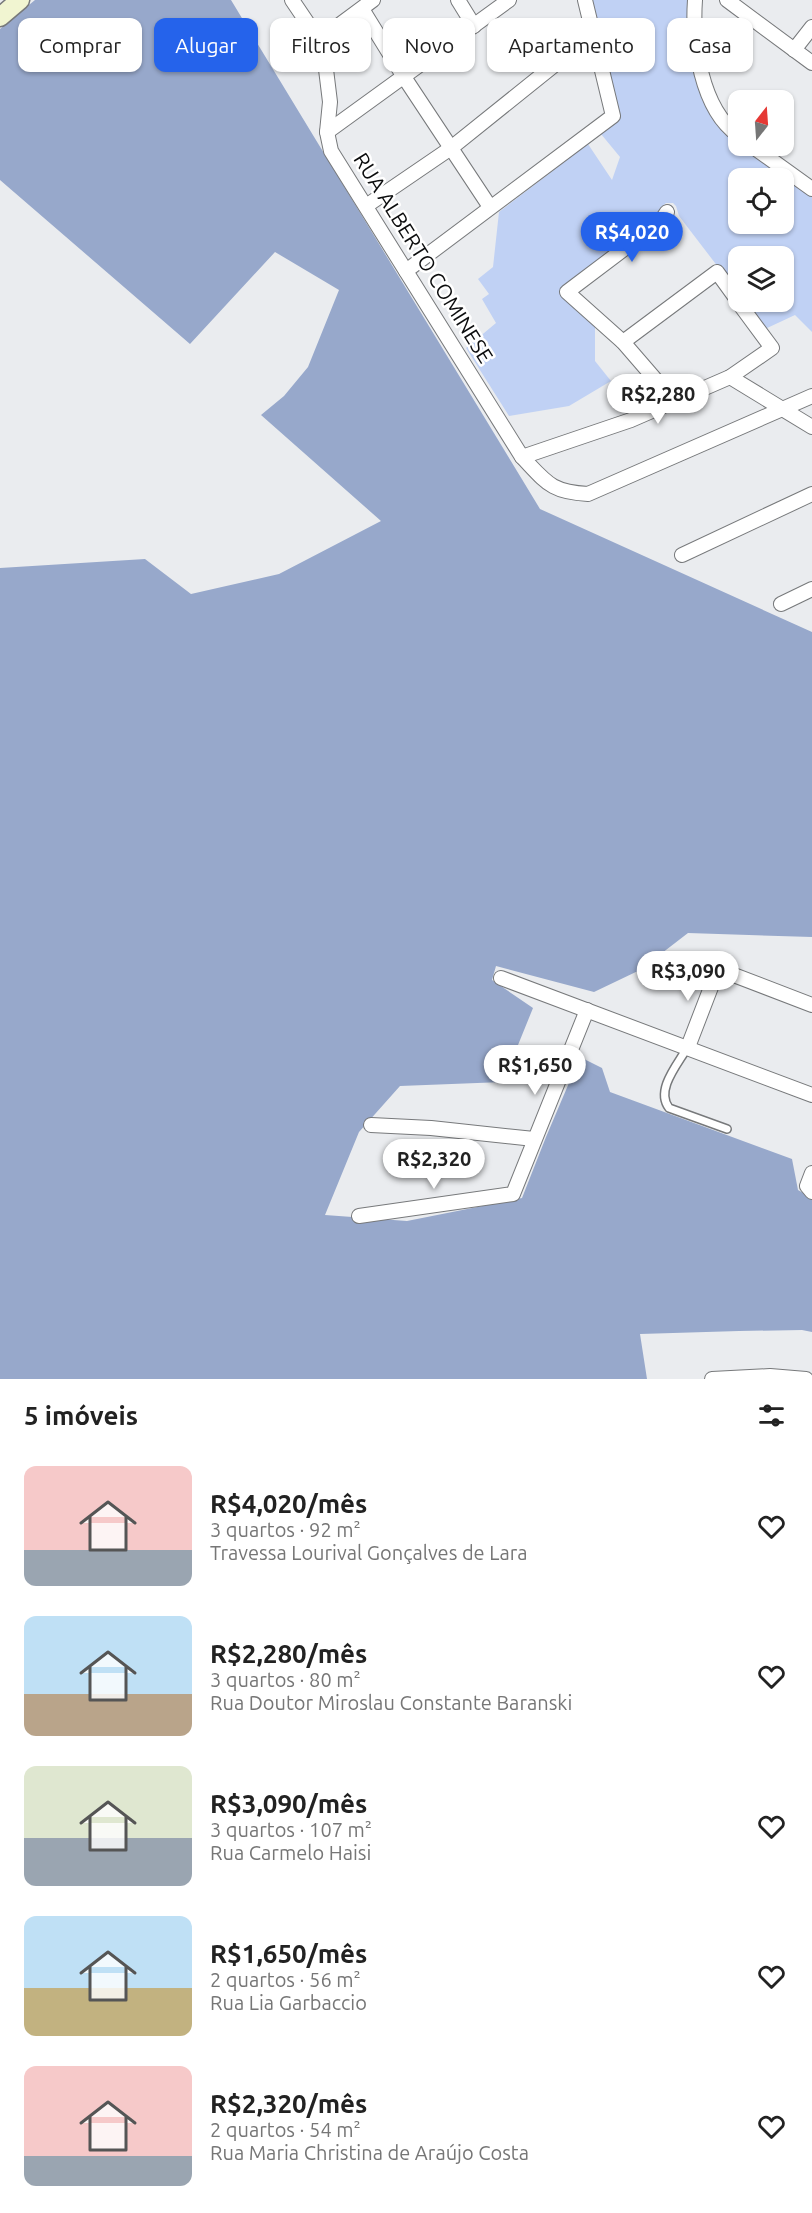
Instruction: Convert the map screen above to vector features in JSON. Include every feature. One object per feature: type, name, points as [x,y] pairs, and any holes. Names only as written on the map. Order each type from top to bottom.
[{"type":"street","points":[[0,17],[20,0]]},
{"type":"street","name":"RUA ALBERTO COMINESE","points":[[292,0],[304,18]]},
{"type":"street","points":[[458,0],[469,18]]},
{"type":"street","points":[[475,25],[509,0]]},
{"type":"street","points":[[585,0],[589,18]]},
{"type":"street","points":[[695,0],[694,25],[697,52],[704,80],[720,119],[728,126]]},
{"type":"street","points":[[727,0],[812,63]]},
{"type":"street","points":[[349,18],[368,4],[404,77],[490,207]]},
{"type":"street","points":[[794,50],[812,27]]},
{"type":"street","name":"RUA ALBERTO COMINESE","points":[[327,72],[330,102],[327,132],[331,151],[522,458],[549,486],[565,493],[588,494],[782,409]]},
{"type":"street","points":[[327,132],[411,72]]},
{"type":"street","points":[[366,207],[451,148],[546,72]]},
{"type":"street","points":[[406,271],[613,116],[602,72]]},
{"type":"street","points":[[767,156],[811,186]]},
{"type":"street","points":[[668,212],[661,221],[567,292],[623,342],[674,401]]},
{"type":"street","points":[[623,342],[717,272],[728,287]]},
{"type":"street","points":[[522,458],[631,420],[730,377],[772,348],[746,312]]},
{"type":"street","points":[[730,377],[812,427]]},
{"type":"street","points":[[782,409],[812,396]]},
{"type":"street","points":[[682,555],[812,494]]},
{"type":"street","points":[[781,604],[812,590]]},
{"type":"street","points":[[688,1047],[718,969],[812,1005]]},
{"type":"street","points":[[501,978],[812,1095]]},
{"type":"street","points":[[359,1216],[513,1194],[587,1010]]},
{"type":"street","points":[[371,1125],[431,1128],[534,1139]]},
{"type":"street","points":[[712,1379],[770,1376],[806,1379]]},
{"type":"lane","points":[[688,1047],[669,1079],[663,1095],[664,1102],[669,1107],[728,1129]]},
{"type":"shaded area","points":[[35,0],[231,0],[242,18],[154,18],[154,72],[258,72],[258,44],[270,64],[270,72],[275,72],[540,509],[812,632],[812,937],[688,933],[640,970],[594,992],[496,966],[492,980],[533,1008],[503,1082],[400,1086],[359,1132],[325,1215],[407,1221],[522,1198],[580,1057],[602,1068],[610,1092],[792,1159],[798,1190],[812,1198],[812,1332],[802,1330],[640,1334],[647,1379],[0,1379],[0,568],[145,559],[191,594],[279,574],[381,521],[261,415],[284,396],[308,367],[339,290],[275,252],[190,344],[0,180],[0,29]]},
{"type":"shaded area","points":[[591,0],[691,0],[692,18],[667,18],[667,72],[701,72],[728,122],[728,156],[758,156],[775,168],[728,168],[728,234],[794,234],[794,181],[812,194],[812,332],[795,315],[765,329],[752,312],[794,312],[794,246],[728,246],[728,280],[679,216],[676,206],[673,203],[666,203],[660,208],[658,219],[560,292],[595,327],[595,361],[611,381],[569,406],[509,416],[466,348],[496,323],[482,299],[489,294],[478,279],[493,267],[499,212],[588,144],[612,180],[620,157],[601,134],[618,119],[607,72],[655,72],[655,18],[595,18]]}]
